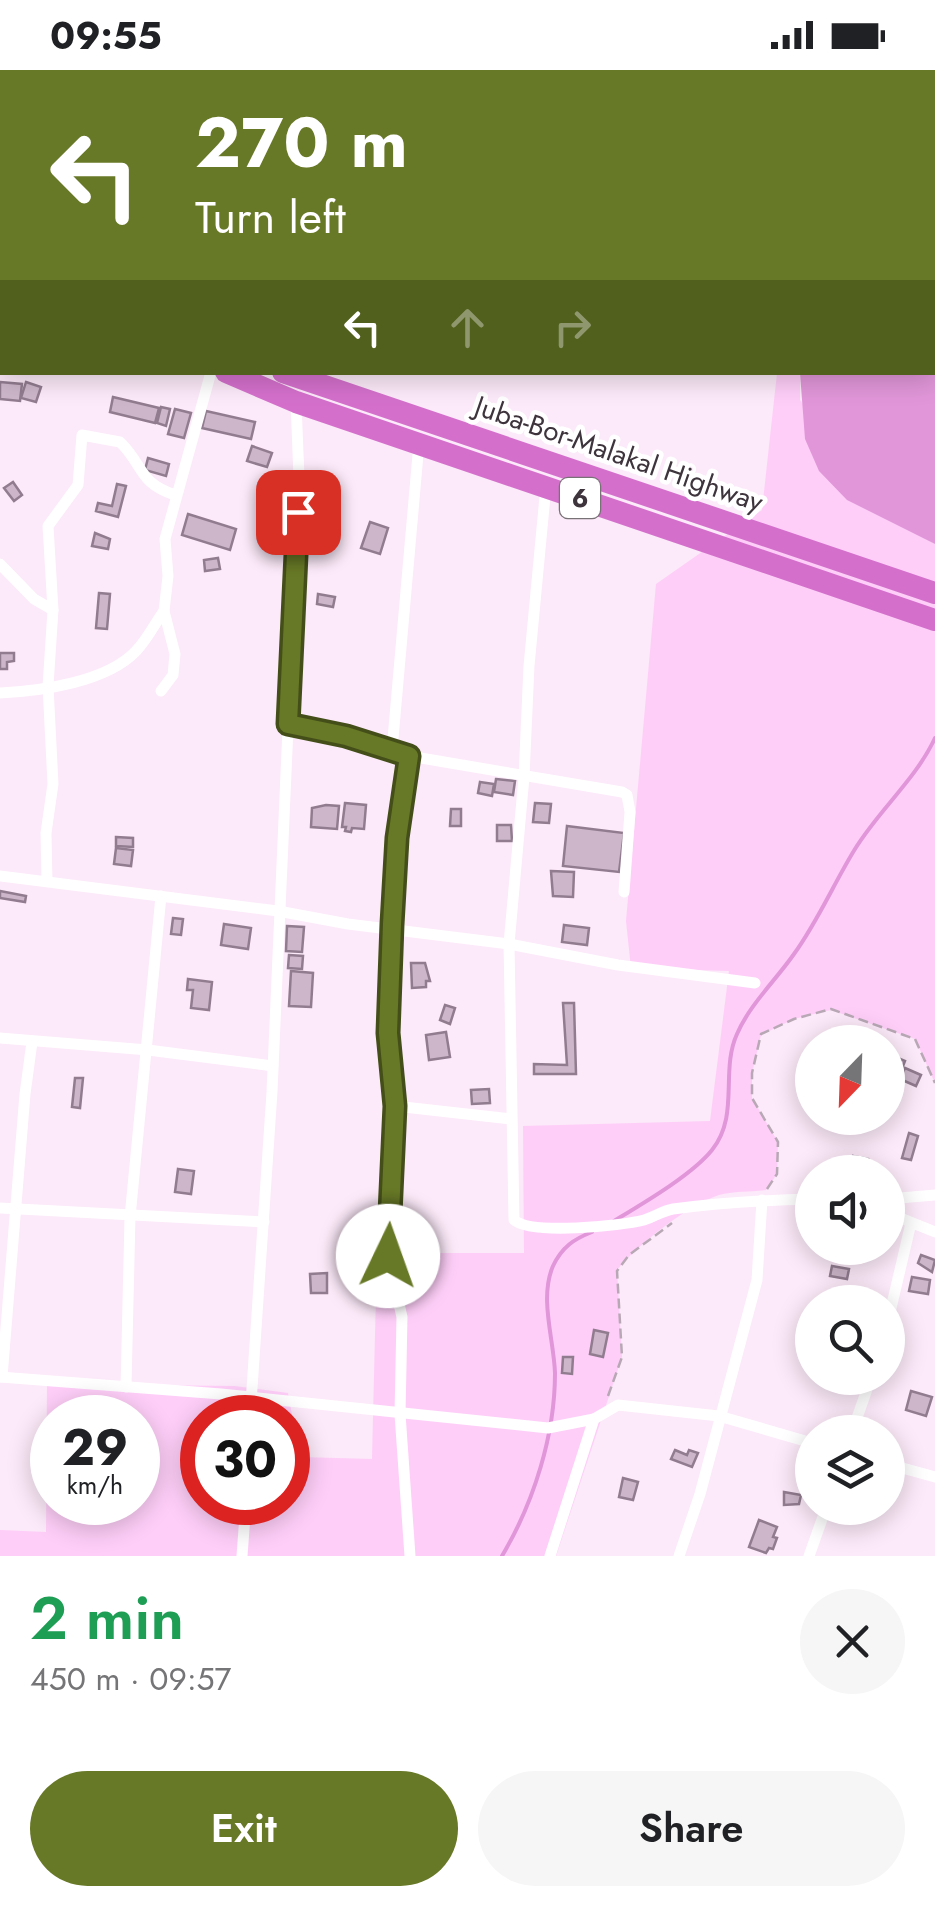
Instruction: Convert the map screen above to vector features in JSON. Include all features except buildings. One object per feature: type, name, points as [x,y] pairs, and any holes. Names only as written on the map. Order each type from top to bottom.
[{"type":"highway","name":"Juba-Bor-Malakal Highway","points":[[233,375],[296,402],[935,620]]},
{"type":"highway","name":"Juba-Bor-Malakal Highway","points":[[292,375],[935,593]]},
{"type":"street","points":[[161,691],[173,675],[175,654],[164,610],[168,576],[165,538],[210,375]]},
{"type":"street","points":[[251,1395],[273,1066],[299,477],[296,402]]},
{"type":"street","points":[[47,881],[46,833],[52,784],[48,526],[78,485],[82,435],[120,442],[157,489],[175,495]]},
{"type":"street","points":[[392,750],[419,442]]},
{"type":"street","points":[[546,486],[509,944],[514,1220],[520,1226],[604,1228],[648,1219],[666,1210],[764,1195],[795,1198]]},
{"type":"street","points":[[0,564],[34,599],[52,610]]},
{"type":"street","points":[[0,693],[78,682],[122,660],[136,651],[164,610]]},
{"type":"street","points":[[288,724],[346,736],[409,756],[627,796],[630,812],[624,892]]},
{"type":"street","points":[[409,756],[397,838],[392,930],[388,1033],[395,1106],[388,1256],[402,1317],[400,1414],[410,1556]]},
{"type":"street","points":[[0,876],[509,944],[618,965],[755,983]]},
{"type":"street","points":[[126,1387],[130,1217],[161,896]]},
{"type":"street","points":[[0,1038],[148,1050],[273,1066]]},
{"type":"street","points":[[32,1042],[24,1094],[18,1208],[1,1377],[226,1395]]},
{"type":"street","points":[[395,1106],[512,1119]]},
{"type":"street","points":[[679,1556],[700,1494],[757,1280],[764,1195]]},
{"type":"street","points":[[905,1199],[935,1196]]},
{"type":"street","points":[[0,1208],[264,1222]]},
{"type":"street","points":[[905,1220],[935,1232]]},
{"type":"street","points":[[897,1285],[911,1222]]},
{"type":"street","points":[[310,1404],[548,1428],[594,1419],[618,1406],[719,1416],[795,1438]]},
{"type":"street","points":[[550,1556],[594,1419]]},
{"type":"street","points":[[905,1469],[935,1477]]},
{"type":"street","points":[[242,1556],[244,1525]]},
{"type":"street","points":[[809,1556],[820,1525]]},
{"type":"path","points":[[764,1195],[777,1174],[778,1142],[752,1098],[752,1073],[761,1034],[794,1019],[831,1010],[847,1014],[915,1038],[935,1083]]},
{"type":"path","points":[[606,1400],[622,1358],[617,1270],[629,1255],[679,1218]]},
{"type":"shaded area","points":[[777,375],[800,375],[800,400],[883,515],[935,544],[935,1083],[915,1039],[905,1036],[905,1025],[874,1025],[831,1010],[794,1019],[761,1035],[752,1073],[752,1098],[778,1142],[777,1174],[766,1190],[719,1195],[693,1207],[650,1238],[617,1270],[622,1357],[556,1556],[0,1556],[0,1530],[46,1532],[46,1525],[160,1525],[160,1395],[47,1395],[47,1384],[234,1386],[288,1393],[180,1395],[180,1525],[310,1525],[310,1457],[372,1459],[377,1253],[524,1253],[523,1126],[710,1121],[729,971],[631,968],[626,921],[656,584],[762,510]]},
{"type":"shaded area","points":[[800,375],[935,375],[935,544],[847,500],[819,471],[805,439]]},
{"type":"waterway","points":[[614,1221],[680,1179],[712,1150],[725,1122],[732,1048],[742,1023],[803,941],[847,862],[935,738]]},
{"type":"waterway","points":[[502,1556],[533,1491],[547,1444],[555,1373],[547,1305],[549,1278],[565,1249],[592,1232]]},
{"type":"route","points":[[298,512],[288,724],[346,736],[409,756],[397,838],[392,924],[388,1033],[395,1106],[388,1256]]}]
